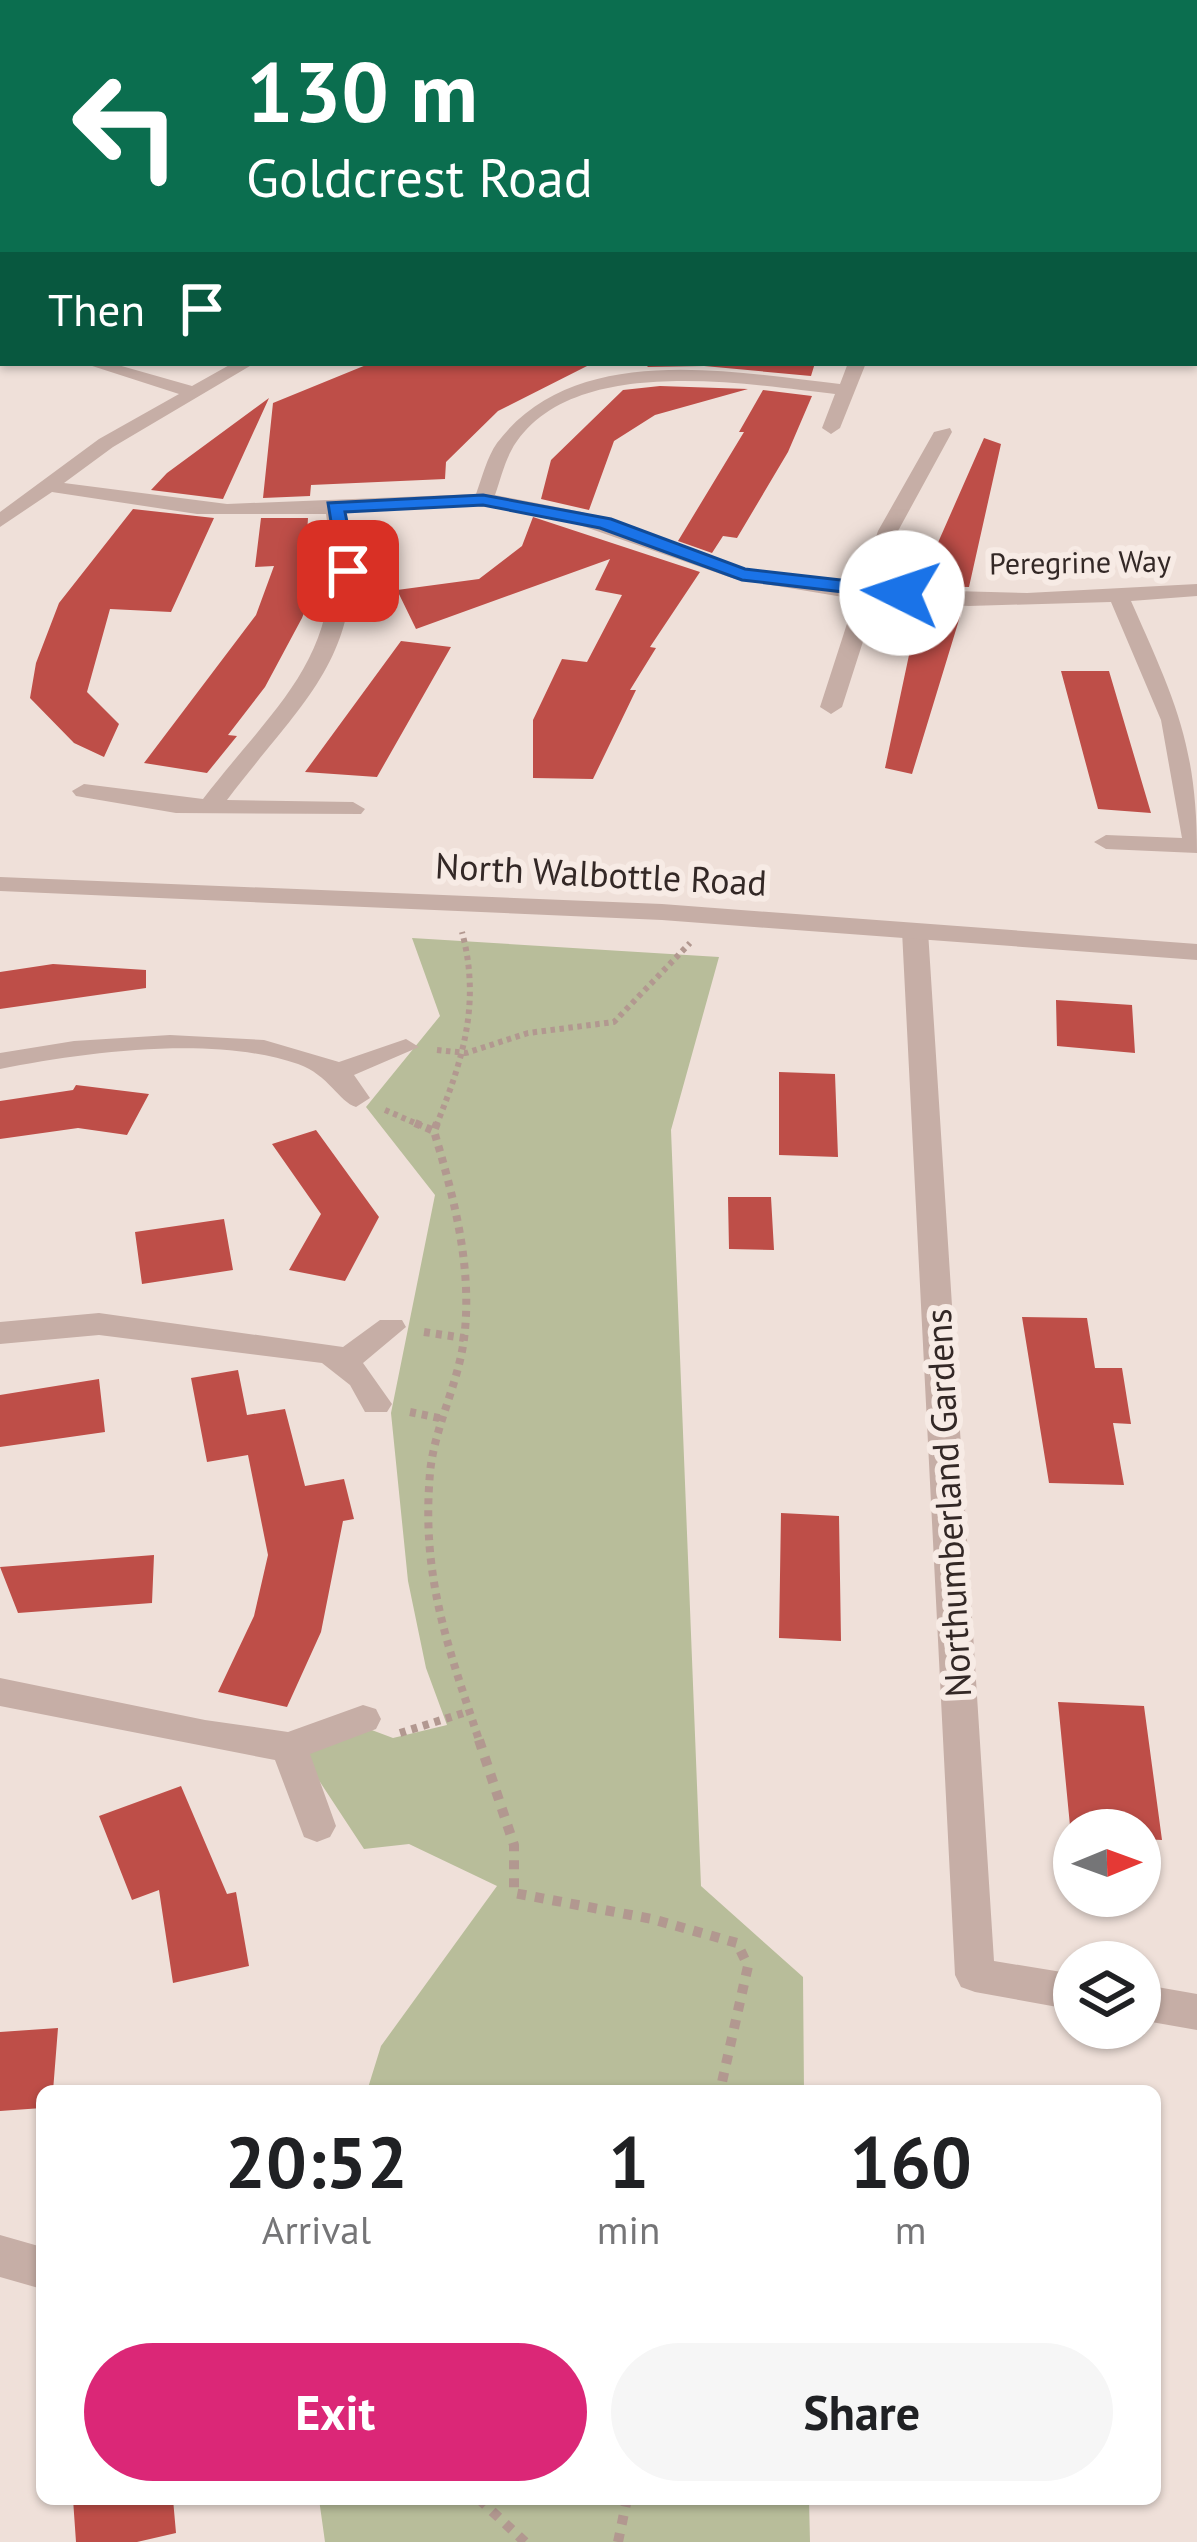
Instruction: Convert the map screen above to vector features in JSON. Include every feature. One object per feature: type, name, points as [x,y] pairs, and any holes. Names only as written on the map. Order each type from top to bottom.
[{"type":"street","points":[[102,366],[188,392]]},
{"type":"street","points":[[0,521],[45,485],[188,392],[240,366]]},
{"type":"street","points":[[831,428],[856,366]]},
{"type":"street","points":[[483,500],[492,466],[535,415],[589,386],[653,369],[847,389]]},
{"type":"street","points":[[832,707],[865,591],[888,531],[943,433]]},
{"type":"street","name":"Peregrine Way","points":[[45,485],[178,507],[483,500],[605,523],[742,574],[865,591],[1118,595],[1197,590]]},
{"type":"street","points":[[210,806],[313,676],[340,623],[348,571],[334,507]]},
{"type":"street","points":[[1106,842],[1196,846],[1172,720],[1159,678],[1118,595]]},
{"type":"street","points":[[84,791],[141,803],[353,808]]},
{"type":"street","name":"North Walbottle Road","points":[[0,884],[459,901],[1197,952]]},
{"type":"street","name":"Northumberland Gardens","points":[[915,931],[975,1975],[1053,1988]]},
{"type":"street","points":[[0,1061],[100,1045],[253,1048],[302,1056],[338,1071],[356,1098]]},
{"type":"street","points":[[338,1071],[406,1047]]},
{"type":"street","points":[[0,1333],[99,1324],[330,1353],[362,1378],[376,1405]]},
{"type":"street","points":[[343,1361],[391,1327]]},
{"type":"street","points":[[0,1692],[205,1736],[289,1747],[363,1719]]},
{"type":"street","points":[[289,1747],[317,1826]]},
{"type":"street","points":[[1161,2006],[1197,2012]]},
{"type":"street","points":[[0,2256],[36,2266]]},
{"type":"path","points":[[459,901],[470,962],[466,1054],[434,1131],[461,1221],[464,1338],[430,1470],[434,1606],[514,1845],[514,1893],[652,1919],[737,1943],[748,1966],[720,2085]]},
{"type":"path","points":[[406,1047],[466,1054],[529,1033],[614,1022],[716,916]]},
{"type":"path","points":[[356,1098],[434,1131]]},
{"type":"path","points":[[363,1719],[400,1733],[467,1712]]},
{"type":"path","points":[[485,2505],[525,2542]]},
{"type":"path","points":[[618,2542],[626,2505]]},
{"type":"green space","points":[[412,938],[719,957],[671,1130],[701,1886],[803,1977],[804,2085],[369,2085],[381,2046],[497,1886],[409,1844],[364,1849],[299,1750],[361,1726],[393,1738],[447,1725],[426,1668],[408,1581],[391,1413],[435,1195],[366,1107],[440,1016]]},
{"type":"green space","points":[[320,2505],[809,2505],[810,2542],[325,2542]]},
{"type":"building","points":[[364,366],[587,366],[498,411],[446,462],[445,479],[311,485],[310,496],[263,498],[273,403]]},
{"type":"building","points":[[704,366],[814,366],[811,376]]},
{"type":"building","points":[[660,386],[748,389],[655,415],[614,441],[589,510],[541,499],[551,460],[623,390]]},
{"type":"building","points":[[763,390],[812,396],[788,452],[737,538],[723,536],[712,553],[678,541],[744,432],[739,432]]},
{"type":"building","points":[[269,398],[223,499],[151,490],[167,473]]},
{"type":"building","points":[[984,438],[1001,444],[969,587],[926,586],[933,554]]},
{"type":"building","points":[[133,509],[214,518],[171,612],[110,609],[87,692],[119,724],[104,757],[74,743],[30,698],[36,663],[59,603]]},
{"type":"building","points":[[533,517],[700,572],[650,647],[656,648],[630,690],[636,690],[593,779],[533,778],[533,720],[562,659],[587,662],[622,595],[595,590],[610,559],[416,629],[397,590],[479,579],[522,546]]},
{"type":"building","points":[[261,518],[308,518],[306,550],[323,527],[326,558],[302,618],[265,687],[228,735],[237,736],[207,773],[144,763],[256,615],[274,566],[255,567]]},
{"type":"building","points":[[919,608],[962,610],[912,774],[885,768]]},
{"type":"building","points":[[401,641],[451,647],[377,777],[305,772]]},
{"type":"building","points":[[1061,671],[1109,671],[1151,813],[1098,809]]},
{"type":"building","points":[[53,964],[146,970],[146,988],[0,1009],[0,972]]},
{"type":"building","points":[[1056,1000],[1132,1005],[1135,1053],[1057,1046]]},
{"type":"building","points":[[779,1072],[835,1074],[838,1157],[779,1155]]},
{"type":"building","points":[[76,1085],[149,1094],[127,1135],[78,1128],[0,1139],[0,1101],[73,1090]]},
{"type":"building","points":[[316,1130],[379,1217],[345,1281],[289,1270],[321,1214],[272,1144]]},
{"type":"building","points":[[728,1197],[771,1197],[774,1250],[729,1249]]},
{"type":"building","points":[[224,1219],[233,1270],[142,1284],[135,1232]]},
{"type":"building","points":[[1022,1317],[1087,1318],[1095,1368],[1122,1368],[1131,1424],[1113,1423],[1124,1485],[1049,1483]]},
{"type":"building","points":[[238,1370],[247,1415],[285,1409],[305,1486],[344,1479],[354,1519],[343,1521],[321,1632],[287,1707],[218,1692],[254,1616],[268,1555],[248,1455],[207,1462],[191,1378]]},
{"type":"building","points":[[99,1379],[105,1432],[0,1447],[0,1395]]},
{"type":"building","points":[[781,1513],[839,1516],[841,1641],[779,1638]]},
{"type":"building","points":[[154,1555],[152,1603],[18,1613],[0,1567]]},
{"type":"building","points":[[1058,1702],[1144,1706],[1158,1809],[1068,1809]]},
{"type":"building","points":[[181,1786],[227,1894],[236,1892],[249,1966],[173,1983],[159,1890],[132,1900],[99,1816]]},
{"type":"building","points":[[58,2028],[53,2085],[36,2085],[36,2108],[0,2111],[0,2032]]},
{"type":"building","points":[[73,2505],[174,2505],[176,2533],[137,2542],[76,2542]]},
{"type":"route","points":[[348,571],[334,507],[483,500],[605,523],[683,556],[742,574],[902,593]]}]
